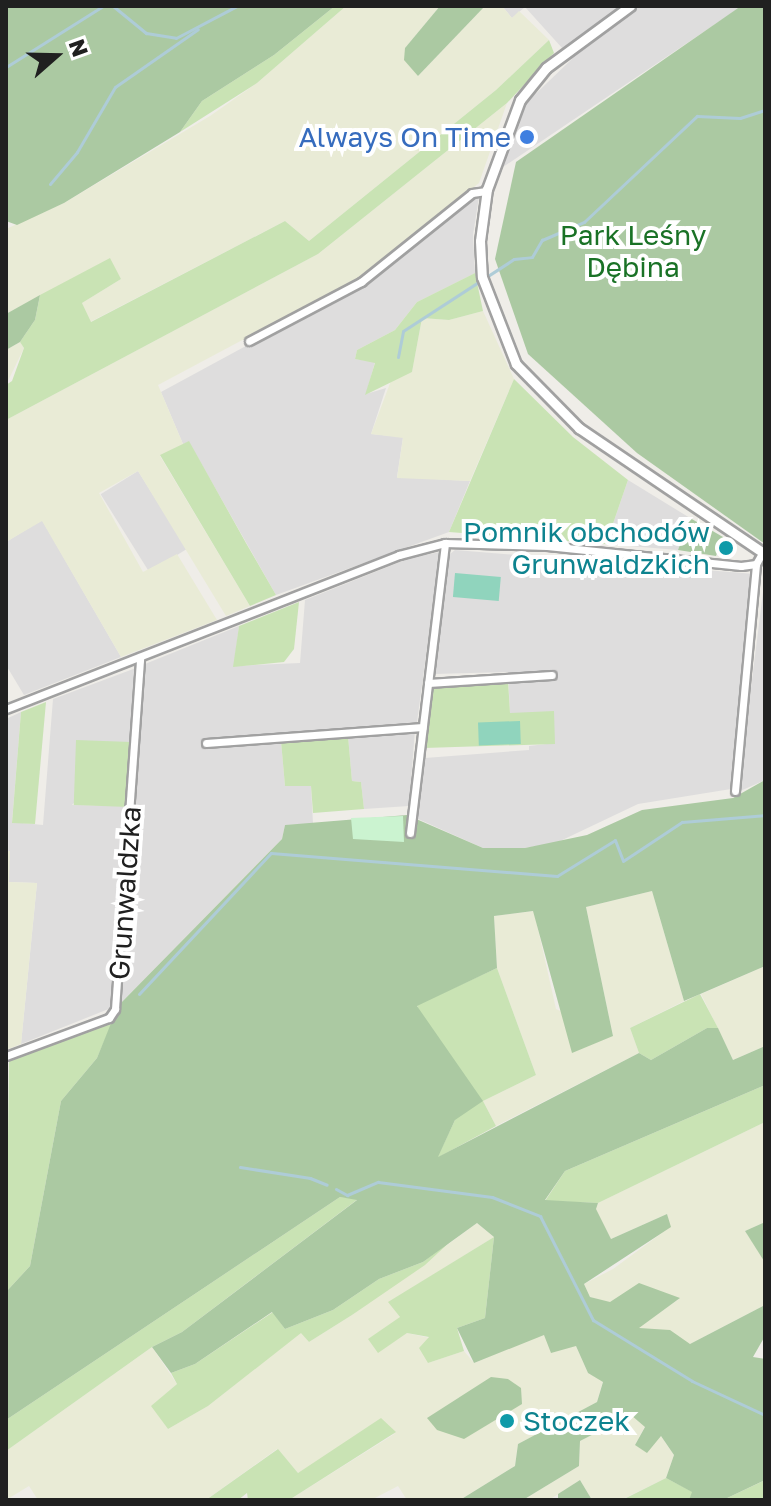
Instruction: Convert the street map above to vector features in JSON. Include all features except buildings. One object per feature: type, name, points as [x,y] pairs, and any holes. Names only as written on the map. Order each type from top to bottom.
[{"type":"street","points":[[630,6],[546,68],[525,91],[486,190],[480,241],[484,282],[516,364],[579,428],[763,554],[756,564],[735,791]]},
{"type":"street","points":[[249,341],[361,282],[472,193],[486,190]]},
{"type":"street","points":[[6,709],[445,543],[547,546],[756,564]]},
{"type":"street","points":[[410,833],[445,543]]},
{"type":"street","name":"Grunwaldzka","points":[[6,1056],[109,1018],[115,1009],[140,657]]},
{"type":"street","points":[[428,683],[552,675]]},
{"type":"street","points":[[206,743],[422,727]]},
{"type":"shaded area","points":[[502,6],[742,6],[503,167],[524,105],[572,59],[525,7],[512,18]]},
{"type":"shaded area","points":[[472,196],[479,197],[473,235],[475,273],[417,302],[395,330],[357,350],[355,359],[375,362],[366,394],[386,388],[371,434],[403,437],[397,477],[470,481],[449,532],[276,595],[189,442],[183,444],[161,392],[358,285]]},
{"type":"shaded area","points":[[138,471],[187,549],[149,572],[101,494]]},
{"type":"shaded area","points":[[628,480],[690,518],[678,550],[606,544]]},
{"type":"shaded area","points":[[42,520],[121,657],[24,695],[6,665],[6,542]]},
{"type":"shaded area","points":[[455,550],[755,574],[731,789],[638,804],[556,843],[525,848],[483,848],[416,818],[425,758],[529,750],[529,746],[555,743],[510,713],[508,672],[434,674],[450,554]]},
{"type":"shaded area","points":[[440,552],[417,722],[203,740],[203,747],[281,741],[285,786],[311,785],[313,824],[285,825],[282,839],[118,1006],[140,832],[133,831],[145,664],[239,626],[234,666],[300,663],[305,600],[410,558]]},
{"type":"shaded area","points":[[765,576],[765,780],[738,792]]},
{"type":"shaded area","points":[[136,668],[131,742],[72,805],[128,806],[111,1008],[21,1044],[37,883],[9,882],[6,719],[21,712],[12,822],[43,825],[53,699]]},
{"type":"shaded area","points":[[415,730],[409,806],[364,809],[361,782],[352,781],[348,736]]},
{"type":"green space","points":[[6,6],[335,6],[274,55],[202,101],[180,132],[64,203],[17,225],[6,221]]},
{"type":"green space","points":[[335,6],[346,6],[257,83],[180,132],[202,101],[274,55]]},
{"type":"green space","points":[[346,6],[440,6],[405,48],[418,76],[485,6],[502,6],[512,18],[519,11],[549,40],[496,90],[309,241],[285,221],[90,322],[82,303],[121,279],[109,259],[6,314],[6,229],[64,203],[210,116],[257,83]]},
{"type":"green space","points":[[440,6],[485,6],[418,76],[404,60],[405,48]]},
{"type":"green space","name":"Park Leśny Dębina","points":[[741,6],[765,6],[765,544],[637,453],[528,354],[495,259],[516,162]]},
{"type":"green space","points":[[549,40],[554,53],[507,103],[318,254],[6,420],[6,385],[12,381],[24,348],[20,342],[35,320],[40,295],[110,258],[121,279],[82,303],[91,322],[285,221],[309,241],[496,90]]},
{"type":"green space","points":[[507,103],[479,183],[362,276],[158,385],[183,444],[160,456],[250,606],[226,616],[138,471],[99,493],[143,572],[177,554],[217,620],[121,657],[42,521],[6,542],[6,420],[318,254]]},
{"type":"green space","points":[[475,273],[483,311],[449,320],[422,318],[412,372],[365,395],[375,363],[355,359],[357,350],[395,330],[417,302]]},
{"type":"green space","points":[[40,295],[35,320],[20,342],[6,350],[6,314]]},
{"type":"green space","points":[[483,311],[514,379],[470,481],[397,478],[403,438],[371,434],[392,378],[412,372],[422,318],[449,320]]},
{"type":"green space","points":[[20,342],[24,348],[6,385],[6,350]]},
{"type":"green space","points":[[514,379],[573,437],[628,480],[606,544],[449,532]]},
{"type":"green space","points":[[189,441],[276,595],[250,606],[160,455]]},
{"type":"green space","points":[[690,518],[723,537],[716,556],[678,550]]},
{"type":"green space","points":[[455,573],[501,577],[499,601],[453,597]]},
{"type":"green space","points":[[299,602],[294,649],[284,662],[233,667],[239,626]]},
{"type":"green space","points":[[508,680],[510,713],[554,711],[555,744],[424,748],[432,686]]},
{"type":"green space","points":[[46,702],[35,824],[12,823],[21,712]]},
{"type":"green space","points":[[520,721],[521,744],[479,745],[478,722]]},
{"type":"green space","points":[[348,736],[352,781],[361,782],[364,809],[313,813],[311,786],[285,786],[281,741]]},
{"type":"green space","points":[[76,740],[131,742],[129,807],[74,805]]},
{"type":"green space","points":[[765,780],[765,966],[684,1001],[652,891],[586,907],[613,1036],[572,1053],[533,911],[494,916],[497,968],[417,1006],[483,1101],[455,1120],[438,1157],[639,1053],[651,1060],[707,1028],[718,1028],[733,1060],[765,1046],[765,1085],[565,1171],[545,1200],[598,1203],[596,1209],[611,1239],[667,1214],[671,1227],[584,1284],[590,1297],[610,1302],[639,1283],[680,1298],[639,1328],[670,1330],[690,1344],[765,1305],[765,1336],[753,1357],[765,1359],[765,1480],[723,1500],[689,1500],[692,1492],[666,1478],[674,1455],[661,1436],[647,1453],[635,1445],[645,1427],[631,1415],[580,1441],[579,1466],[523,1500],[460,1500],[515,1466],[518,1444],[597,1402],[603,1382],[588,1373],[576,1346],[551,1353],[544,1335],[474,1363],[457,1328],[485,1318],[494,1237],[477,1223],[423,1262],[379,1279],[333,1310],[285,1329],[272,1312],[195,1364],[171,1373],[152,1347],[182,1332],[357,1200],[340,1197],[6,1420],[6,1292],[30,1266],[61,1101],[97,1058],[118,1006],[282,839],[285,825],[407,815],[483,848],[525,848],[587,835],[642,810],[733,798]]},
{"type":"green space","points":[[403,816],[404,842],[353,839],[351,818]]},
{"type":"green space","points":[[6,851],[10,851],[9,882],[37,883],[21,1044],[6,1050]]},
{"type":"green space","points":[[652,891],[684,1001],[630,1028],[639,1053],[496,1126],[483,1101],[536,1075],[497,968],[494,916],[534,911],[556,1009],[613,1036],[586,907]]},
{"type":"green space","points":[[765,966],[765,1046],[733,1060],[701,994]]},
{"type":"green space","points":[[497,968],[536,1075],[483,1101],[496,1126],[437,1158],[455,1120],[417,1005]]},
{"type":"green space","points":[[700,994],[718,1028],[707,1028],[651,1060],[639,1053],[630,1028]]},
{"type":"green space","points":[[113,1021],[97,1058],[61,1101],[30,1266],[6,1292],[9,1060]]},
{"type":"green space","points":[[765,1085],[765,1122],[598,1203],[545,1201],[565,1171]]},
{"type":"green space","points":[[765,1122],[765,1222],[745,1231],[765,1261],[765,1305],[690,1344],[638,1328],[679,1299],[610,1303],[590,1297],[584,1284],[613,1269],[670,1227],[667,1214],[611,1239],[595,1209],[598,1203]]},
{"type":"green space","points":[[340,1197],[358,1199],[182,1332],[152,1347],[6,1451],[6,1420]]},
{"type":"green space","points":[[765,1222],[765,1261],[764,1261],[745,1231]]},
{"type":"green space","points":[[477,1223],[494,1237],[389,1302],[400,1317],[378,1352],[407,1333],[430,1338],[428,1363],[464,1351],[474,1363],[544,1334],[576,1346],[588,1373],[603,1381],[597,1402],[518,1444],[515,1466],[460,1500],[407,1500],[398,1486],[371,1500],[289,1500],[396,1433],[298,1473],[277,1449],[206,1500],[38,1500],[29,1486],[6,1500],[6,1451],[152,1347],[177,1384],[152,1406],[168,1429],[208,1406],[301,1332],[309,1342],[352,1315]]},
{"type":"green space","points":[[494,1237],[485,1318],[457,1328],[464,1351],[428,1363],[419,1348],[429,1337],[407,1333],[378,1353],[368,1339],[400,1317],[388,1302]]},
{"type":"green space","points":[[452,1240],[425,1265],[352,1315],[309,1342],[301,1333],[208,1406],[168,1429],[151,1406],[177,1384],[171,1373],[195,1364],[273,1312],[285,1329],[333,1310],[379,1279],[423,1262]]},
{"type":"green space","points":[[491,1377],[508,1379],[521,1388],[522,1404],[464,1439],[437,1430],[427,1418]]},
{"type":"green space","points":[[631,1414],[645,1426],[635,1445],[661,1436],[674,1455],[666,1478],[621,1500],[592,1500],[580,1480],[549,1500],[523,1500],[579,1466],[580,1441]]},
{"type":"green space","points":[[381,1418],[396,1432],[289,1500],[248,1500],[247,1493],[238,1500],[206,1500],[278,1449],[298,1473]]},
{"type":"green space","points":[[666,1478],[693,1492],[689,1500],[622,1500]]},
{"type":"green space","points":[[580,1480],[592,1500],[558,1500],[558,1494]]},
{"type":"green space","points":[[765,1480],[765,1500],[723,1500],[759,1483]]},
{"type":"waterway","points":[[6,67],[103,6]]},
{"type":"waterway","points":[[113,6],[146,33],[176,38],[237,6]]},
{"type":"waterway","points":[[50,184],[77,152],[115,87],[198,29]]},
{"type":"waterway","points":[[398,357],[403,331],[514,259],[532,257],[542,240],[584,222],[697,116],[740,118],[765,110]]},
{"type":"waterway","points":[[139,994],[271,853],[557,876],[615,840],[623,861],[682,822],[765,815]]},
{"type":"waterway","points":[[240,1167],[310,1178],[327,1185]]},
{"type":"waterway","points":[[336,1189],[347,1195],[378,1182],[492,1197],[540,1216],[593,1320],[692,1381],[765,1415]]},
{"type":"place","name":"Always On Time","points":[[527,137]]},
{"type":"place","name":"Pomnik obchodów Grunwaldzkich","points":[[726,548]]},
{"type":"place","name":"Stoczek","points":[[507,1421]]}]
